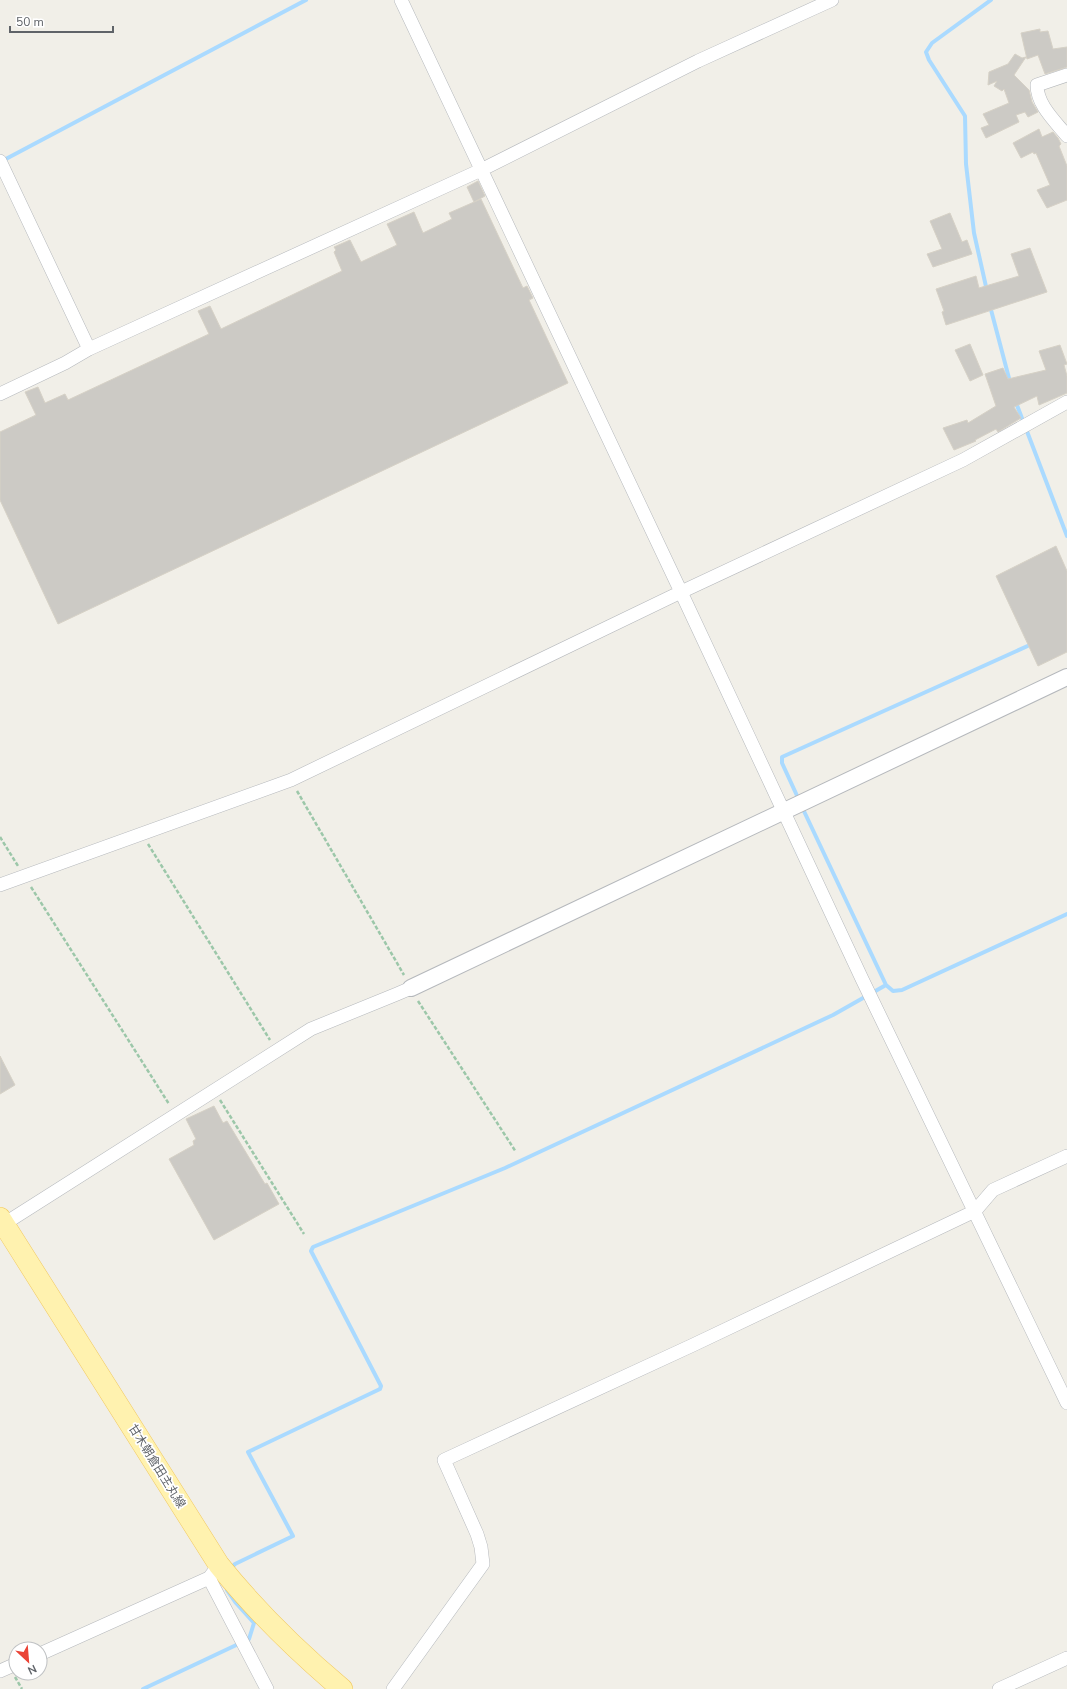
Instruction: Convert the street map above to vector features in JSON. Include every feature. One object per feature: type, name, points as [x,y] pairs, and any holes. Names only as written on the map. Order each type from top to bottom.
[{"type":"main road","name":"甘木朝倉田主丸線","points":[[2,1221],[220,1573],[240,1591],[275,1629],[342,1689]]},
{"type":"street","points":[[401,0],[862,979],[1067,1403]]},
{"type":"street","points":[[0,394],[89,349],[481,170],[698,61],[832,0]]},
{"type":"street","points":[[1067,75],[1037,85],[1037,94],[1044,107],[1067,136]]},
{"type":"street","points":[[0,161],[89,349]]},
{"type":"street","points":[[0,885],[291,780],[681,592],[963,460],[1067,402]]},
{"type":"street","points":[[2,1221],[311,1029],[411,988],[1067,677]]},
{"type":"street","points":[[394,1689],[483,1564],[481,1547],[477,1534],[444,1460],[693,1345],[975,1211],[993,1190],[1067,1156]]},
{"type":"street","points":[[48,1650],[220,1573],[242,1643],[267,1689]]},
{"type":"street","points":[[999,1689],[1067,1658]]},
{"type":"path","points":[[291,780],[435,1030],[516,1152]]},
{"type":"path","points":[[142,834],[277,1050]]},
{"type":"path","points":[[0,837],[175,1114]]},
{"type":"path","points":[[214,1090],[304,1234]]},
{"type":"building","points":[[1040,29],[1040,32],[1048,31],[1053,49],[1067,47],[1067,67],[1045,74],[1038,55],[1027,59],[1021,33]]},
{"type":"building","points":[[1015,54],[1022,58],[1026,57],[1014,75],[1029,90],[1032,102],[1038,112],[1028,117],[1025,112],[1016,115],[1019,122],[986,138],[981,128],[989,125],[983,114],[1009,103],[1004,89],[1002,91],[994,86],[997,81],[988,85],[989,72],[1008,64]]},
{"type":"building","points":[[1039,129],[1042,137],[1053,132],[1058,138],[1061,144],[1059,146],[1067,166],[1067,200],[1047,208],[1037,190],[1050,185],[1036,153],[1034,154],[1033,152],[1021,158],[1013,143]]},
{"type":"building","points":[[478,181],[485,196],[474,202],[467,187]]},
{"type":"building","points":[[481,199],[523,288],[527,286],[533,298],[529,300],[568,383],[58,624],[0,500],[0,432],[36,415],[25,392],[38,387],[45,403],[65,394],[68,400],[209,334],[198,311],[210,306],[221,329],[342,271],[334,252],[336,250],[334,247],[350,240],[361,262],[397,245],[387,224],[414,212],[423,233],[452,219],[449,213]]},
{"type":"building","points":[[950,213],[962,242],[967,240],[972,254],[933,267],[927,254],[942,249],[930,221]]},
{"type":"building","points":[[1030,248],[1047,292],[946,325],[942,312],[944,311],[936,289],[976,276],[979,288],[1019,276],[1011,254]]},
{"type":"building","points":[[970,344],[983,375],[970,381],[955,350]]},
{"type":"building","points":[[1060,345],[1067,364],[1064,365],[1067,376],[1067,393],[1039,405],[1037,396],[1014,407],[1021,418],[998,432],[996,429],[975,440],[976,441],[954,450],[943,428],[967,420],[968,423],[996,406],[985,374],[1003,368],[1008,379],[1046,370],[1039,351]]},
{"type":"building","points":[[1056,546],[1067,571],[1067,652],[1038,666],[996,576]]},
{"type":"building","points":[[0,1056],[15,1085],[0,1094]]},
{"type":"building","points":[[214,1106],[223,1123],[227,1121],[265,1184],[267,1183],[279,1204],[214,1240],[169,1159],[194,1145],[193,1141],[196,1139],[186,1119]]},
{"type":"waterway","points":[[2,161],[306,0]]},
{"type":"waterway","points":[[987,291],[974,233],[966,164],[965,116],[929,60],[926,52],[932,43],[991,0]]},
{"type":"waterway","points":[[990,306],[1010,382]]},
{"type":"waterway","points":[[1015,400],[1067,536]]},
{"type":"waterway","points":[[799,800],[782,763],[782,757],[1032,644]]},
{"type":"waterway","points":[[802,807],[886,985],[893,991],[902,990],[1067,914]]},
{"type":"waterway","points":[[230,1569],[235,1564],[293,1536],[248,1452],[380,1389],[381,1386],[311,1251],[313,1247],[505,1168],[833,1015],[886,985]]},
{"type":"waterway","points":[[143,1689],[249,1639],[254,1623],[236,1603],[227,1590]]}]
